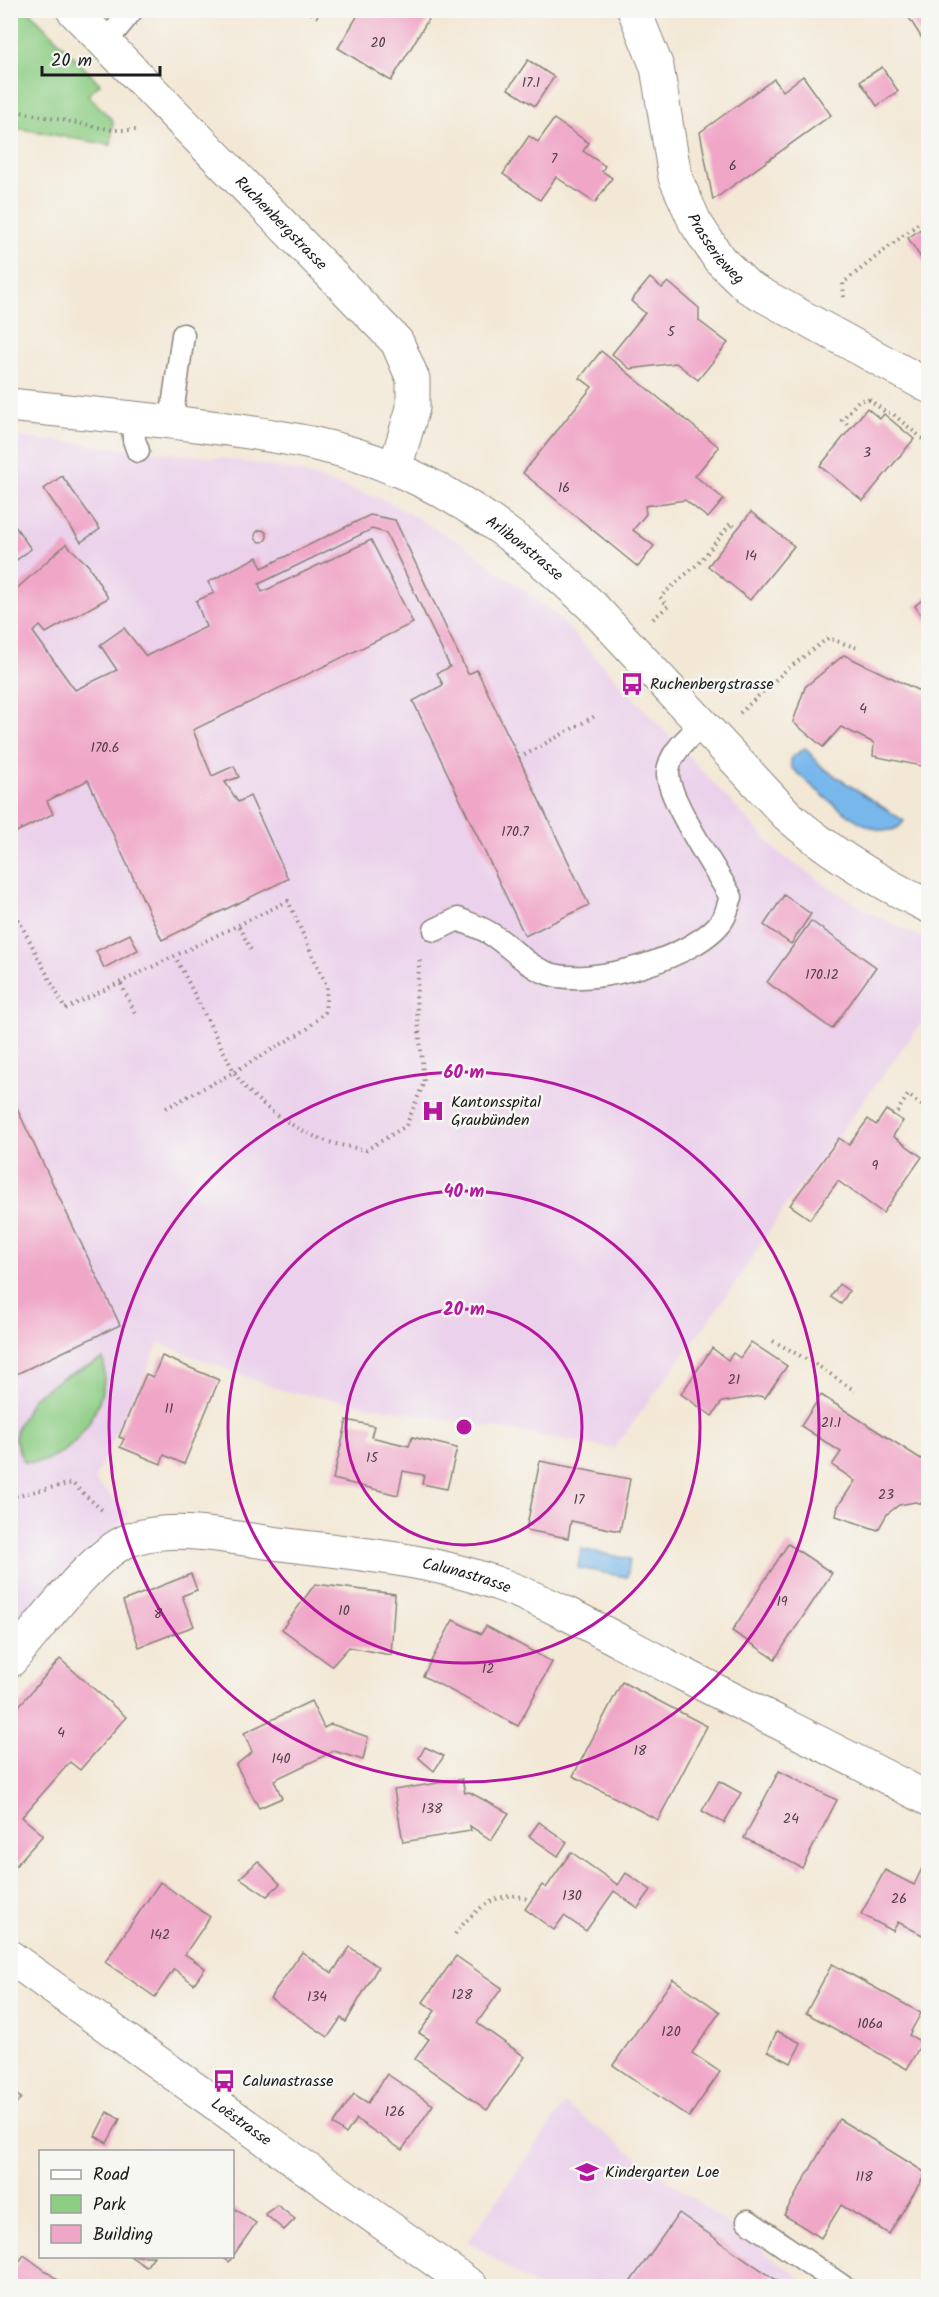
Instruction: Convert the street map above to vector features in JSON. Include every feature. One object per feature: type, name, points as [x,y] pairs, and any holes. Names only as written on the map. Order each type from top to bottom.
[{"type":"street","name":"Ruchenbergstrasse","points":[[73,10],[397,342],[413,379],[413,408],[395,468]]},
{"type":"street","name":"Prasserieweg","points":[[633,10],[657,67],[675,177],[695,222],[718,259],[748,287],[928,386]]},
{"type":"street","name":"Arlibonstrasse","points":[[10,405],[171,421],[291,438],[348,452],[395,468],[471,508],[558,574],[592,606],[788,815],[822,845],[861,870],[928,906]]},
{"type":"street","name":"Calunastrasse","points":[[10,1661],[91,1568],[112,1549],[128,1540],[157,1532],[219,1536],[399,1560],[449,1569],[504,1586],[578,1619],[928,1799]]},
{"type":"street","name":"Loëstrasse","points":[[10,1957],[471,2286]]},
{"type":"lane","points":[[105,43],[132,10]]},
{"type":"lane","points":[[171,421],[183,335]]},
{"type":"lane","points":[[133,418],[134,440],[138,452]]},
{"type":"lane","points":[[435,930],[458,919],[491,933],[529,963],[548,974],[588,978],[654,964],[704,938],[724,919],[731,897],[676,800],[668,773],[677,750],[701,724]]},
{"type":"lane","points":[[748,2221],[842,2286]]},
{"type":"path","points":[[306,10],[318,17],[322,10]]},
{"type":"path","points":[[10,110],[113,130],[149,130]]},
{"type":"path","points":[[849,342],[843,283],[928,216]]},
{"type":"path","points":[[852,428],[842,420],[859,400],[869,399],[876,392]]},
{"type":"path","points":[[869,399],[885,412],[893,414],[925,441],[928,437]]},
{"type":"path","points":[[646,626],[668,606],[660,597],[700,562],[731,523],[737,529]]},
{"type":"path","points":[[750,702],[828,638],[860,649]]},
{"type":"path","points":[[519,758],[596,716]]},
{"type":"path","points":[[10,903],[65,1009],[176,958],[288,901],[327,987],[325,1012],[307,1029],[234,1072],[166,1108]]},
{"type":"path","points":[[239,927],[251,950]]},
{"type":"path","points":[[176,958],[246,1091],[266,1108],[321,1139],[366,1150],[406,1126],[424,1082],[416,999],[420,955],[435,930]]},
{"type":"path","points":[[121,984],[135,1013]]},
{"type":"path","points":[[897,1112],[908,1095],[928,1110]]},
{"type":"path","points":[[773,1341],[817,1365],[855,1391]]},
{"type":"path","points":[[10,1497],[72,1483],[106,1514]]},
{"type":"path","points":[[455,1934],[495,1899],[513,1895],[531,1901]]},
{"type":"shaded area","name":"Kantonsspital Graubünden","points":[[11,436],[235,460],[292,470],[384,500],[464,545],[556,615],[780,854],[864,910],[928,941],[928,1014],[784,1208],[736,1283],[614,1449],[281,1390],[159,1343],[94,1480],[129,1514],[11,1644]]},
{"type":"shaded area","name":"Kindergarten Loe","points":[[565,2104],[811,2286],[535,2286],[468,2241]]},
{"type":"green space","points":[[10,11],[29,11],[100,84],[88,95],[113,121],[111,145],[11,127]]},
{"type":"green space","points":[[103,1359],[104,1376],[101,1394],[84,1430],[72,1444],[57,1455],[40,1461],[23,1461],[15,1439],[18,1425],[33,1398],[62,1378]]},
{"type":"water","points":[[805,748],[823,768],[904,821],[894,829],[880,830],[846,814],[791,767],[791,758]]},
{"type":"water","points":[[581,1549],[630,1559],[627,1577],[578,1568]]},
{"type":"building","points":[[361,10],[434,10],[391,81],[338,48]]},
{"type":"building","points":[[911,10],[928,10],[928,48],[906,13]]},
{"type":"building","points":[[528,60],[554,77],[535,106],[508,89]]},
{"type":"building","points":[[882,67],[898,91],[877,106],[860,81]]},
{"type":"building","points":[[803,76],[831,115],[713,200],[700,132],[774,79],[783,91]]},
{"type":"building","points":[[554,119],[589,143],[583,151],[605,166],[602,171],[612,178],[595,203],[556,177],[540,200],[503,174],[529,136],[538,142]]},
{"type":"building","points":[[928,224],[928,269],[908,238]]},
{"type":"building","points":[[650,278],[662,288],[668,282],[699,308],[699,321],[728,343],[698,380],[676,363],[630,369],[612,354],[645,313],[631,301]]},
{"type":"building","points":[[601,351],[719,447],[695,476],[724,499],[708,518],[685,500],[645,506],[646,514],[633,530],[654,546],[638,567],[523,473],[592,387],[580,378]]},
{"type":"building","points":[[867,408],[880,419],[884,414],[914,439],[863,501],[820,466]]},
{"type":"building","points":[[62,476],[100,529],[81,542],[44,489]]},
{"type":"building","points":[[751,512],[794,546],[750,600],[708,566]]},
{"type":"building","points":[[370,515],[395,520],[468,674],[477,670],[589,905],[525,936],[413,701],[443,685],[437,673],[450,667],[386,533],[372,529],[259,584],[262,592],[371,540],[413,623],[193,730],[212,776],[234,766],[239,777],[225,782],[238,802],[250,796],[288,879],[162,940],[88,780],[47,801],[53,814],[10,835],[10,604],[18,599],[13,592],[66,544],[89,566],[108,598],[46,633],[40,626],[33,632],[75,690],[117,670],[100,645],[124,628],[146,656],[206,627],[196,601],[214,593],[208,582],[257,557],[262,568]]},
{"type":"building","points":[[10,519],[31,549],[10,565]]},
{"type":"building","points":[[263,530],[267,536],[263,542],[259,542],[255,534]]},
{"type":"building","points":[[928,595],[928,626],[915,606]]},
{"type":"building","points":[[844,655],[928,695],[928,764],[926,767],[873,756],[874,743],[841,727],[823,747],[793,722],[805,687]]},
{"type":"building","points":[[784,895],[811,914],[791,944],[764,925]]},
{"type":"building","points":[[811,921],[876,967],[832,1029],[767,982]]},
{"type":"building","points":[[130,934],[138,950],[104,968],[96,951]]},
{"type":"building","points":[[10,1094],[120,1325],[10,1377]]},
{"type":"building","points":[[886,1110],[903,1121],[893,1136],[922,1157],[883,1213],[838,1181],[810,1219],[790,1205],[839,1138],[849,1145],[868,1119],[876,1125]]},
{"type":"building","points":[[839,1284],[849,1291],[841,1304],[831,1297]]},
{"type":"building","points":[[751,1342],[787,1366],[765,1398],[760,1396],[722,1402],[712,1416],[681,1394],[712,1348],[728,1360],[733,1353],[740,1358]]},
{"type":"building","points":[[162,1356],[219,1380],[184,1464],[164,1455],[161,1464],[120,1447],[124,1439],[119,1437],[146,1374],[153,1377]]},
{"type":"building","points":[[821,1395],[921,1459],[928,1460],[928,1505],[915,1502],[899,1505],[887,1514],[878,1530],[836,1516],[838,1506],[855,1481],[832,1465],[841,1452],[801,1426]]},
{"type":"building","points":[[347,1420],[374,1426],[371,1437],[409,1446],[412,1437],[457,1448],[447,1489],[422,1484],[424,1475],[403,1471],[398,1495],[333,1479]]},
{"type":"building","points":[[540,1461],[630,1479],[620,1531],[571,1521],[568,1538],[526,1530]]},
{"type":"building","points":[[788,1544],[832,1573],[775,1659],[732,1631]]},
{"type":"building","points":[[191,1574],[197,1590],[182,1596],[194,1626],[139,1647],[123,1601]]},
{"type":"building","points":[[315,1584],[395,1594],[391,1655],[349,1647],[332,1666],[282,1629]]},
{"type":"building","points":[[453,1620],[481,1634],[486,1626],[552,1662],[518,1726],[423,1676]]},
{"type":"building","points":[[60,1659],[126,1717],[80,1770],[70,1762],[22,1817],[43,1835],[10,1872],[10,1716]]},
{"type":"building","points":[[622,1682],[707,1726],[658,1820],[573,1776]]},
{"type":"building","points":[[311,1701],[324,1728],[331,1724],[368,1737],[363,1760],[334,1751],[274,1780],[282,1798],[259,1808],[236,1765],[252,1752],[244,1733]]},
{"type":"building","points":[[425,1747],[444,1756],[434,1771],[419,1758]]},
{"type":"building","points":[[779,1771],[837,1800],[802,1868],[744,1838]]},
{"type":"building","points":[[462,1779],[465,1793],[469,1792],[509,1813],[491,1840],[470,1826],[471,1831],[403,1842],[394,1790]]},
{"type":"building","points":[[719,1781],[741,1793],[724,1823],[702,1811]]},
{"type":"building","points":[[539,1822],[567,1842],[558,1856],[529,1836]]},
{"type":"building","points":[[571,1852],[618,1885],[626,1873],[651,1890],[638,1908],[614,1891],[586,1931],[564,1916],[554,1930],[525,1909],[542,1885],[546,1888]]},
{"type":"building","points":[[928,1856],[928,1938],[898,1922],[893,1931],[861,1914],[885,1870],[914,1885]]},
{"type":"building","points":[[258,1861],[280,1884],[267,1896],[240,1878]]},
{"type":"building","points":[[160,1882],[210,1917],[185,1954],[205,1968],[194,1984],[174,1969],[155,1997],[105,1962]]},
{"type":"building","points":[[350,1947],[378,1967],[346,2022],[341,2018],[328,2037],[270,1998],[302,1952],[332,1973]]},
{"type":"building","points":[[456,1956],[502,1988],[477,2023],[525,2057],[487,2110],[415,2059],[429,2039],[419,2033],[435,2011],[423,2002]]},
{"type":"building","points":[[832,1964],[921,2013],[909,2035],[922,2042],[907,2069],[806,2013]]},
{"type":"building","points":[[673,1979],[720,2012],[692,2053],[720,2072],[689,2117],[613,2065]]},
{"type":"building","points":[[777,2031],[801,2043],[791,2063],[768,2051]]},
{"type":"building","points":[[387,2074],[433,2105],[402,2150],[356,2119],[346,2134],[333,2124],[354,2094],[368,2103]]},
{"type":"building","points":[[10,2090],[21,2098],[10,2111]]},
{"type":"building","points":[[107,2112],[120,2119],[107,2143],[95,2136]]},
{"type":"building","points":[[839,2119],[926,2173],[889,2234],[841,2205],[821,2238],[784,2215]]},
{"type":"building","points":[[277,2205],[295,2219],[284,2230],[265,2214]]},
{"type":"building","points":[[234,2208],[256,2223],[234,2255]]},
{"type":"building","points":[[679,2213],[785,2286],[640,2286],[631,2281]]},
{"type":"building","points":[[24,2255],[66,2286],[10,2286],[10,2274]]},
{"type":"building","points":[[133,2258],[153,2258],[146,2267]]},
{"type":"place","name":"Ruchenbergstrasse","points":[[632,684]]},
{"type":"place","name":"Kantonsspital Graubünden","points":[[433,1111]]},
{"type":"place","name":"Calunastrasse","points":[[224,2081]]},
{"type":"place","name":"Kindergarten Loe","points":[[587,2172]]}]
